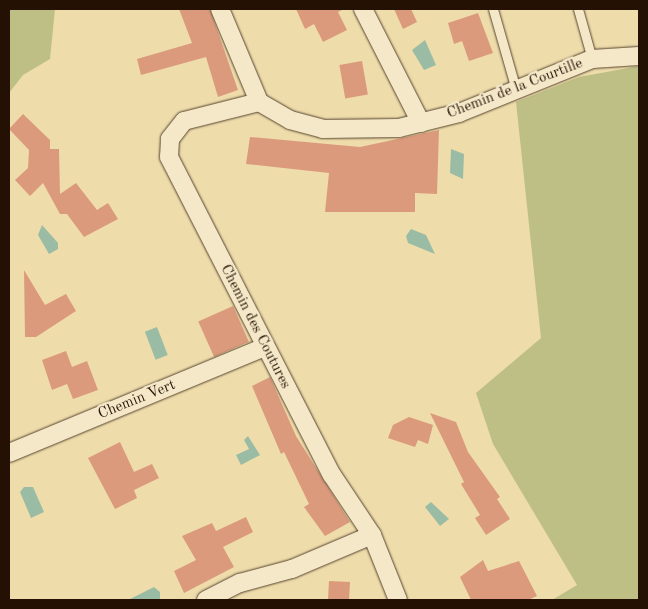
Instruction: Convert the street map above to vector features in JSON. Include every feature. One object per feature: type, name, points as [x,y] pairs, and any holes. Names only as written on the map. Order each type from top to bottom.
[{"type":"street","points":[[220,9],[259,102]]},
{"type":"street","points":[[363,9],[421,123]]},
{"type":"street","name":"Chemin de la Courtille","points":[[259,102],[290,120],[323,129],[399,128],[421,123],[516,90],[592,59],[639,56]]},
{"type":"street","name":"Chemin des Coutures","points":[[259,102],[184,121],[173,132],[169,147],[173,167],[332,475],[372,535],[398,600]]},
{"type":"street","name":"Chemin Vert","points":[[9,452],[266,347]]},
{"type":"street","points":[[206,600],[240,582],[292,569],[372,535]]},
{"type":"lane","points":[[493,9],[516,90]]},
{"type":"lane","points":[[578,9],[592,59]]},
{"type":"green space","points":[[9,9],[55,9],[50,59],[23,75],[9,93]]},
{"type":"green space","points":[[639,66],[639,600],[552,600],[577,585],[493,444],[476,393],[541,338],[516,102],[579,77]]},
{"type":"shaded area","points":[[425,40],[436,65],[424,70],[412,50]]},
{"type":"shaded area","points":[[451,149],[464,154],[463,179],[450,173]]},
{"type":"shaded area","points":[[42,225],[58,243],[58,249],[49,254],[38,235]]},
{"type":"shaded area","points":[[411,229],[426,235],[435,254],[408,243],[406,236]]},
{"type":"shaded area","points":[[157,327],[168,355],[156,360],[145,332]]},
{"type":"shaded area","points":[[248,436],[260,455],[241,465],[236,455],[249,449],[244,440]]},
{"type":"shaded area","points":[[24,487],[33,487],[44,512],[31,518],[20,492]]},
{"type":"shaded area","points":[[431,502],[449,519],[440,526],[425,507]]},
{"type":"shaded area","points":[[154,587],[160,592],[160,599],[128,600]]},
{"type":"building","points":[[179,9],[210,9],[238,90],[218,97],[206,57],[141,75],[137,59],[192,43]]},
{"type":"building","points":[[296,9],[344,9],[338,12],[347,30],[323,42],[314,24],[305,29]]},
{"type":"building","points":[[394,9],[411,9],[417,22],[403,29]]},
{"type":"building","points":[[478,13],[493,53],[469,61],[462,41],[454,44],[448,23]]},
{"type":"building","points":[[362,61],[368,94],[345,98],[339,65]]},
{"type":"building","points":[[23,114],[50,140],[50,149],[59,149],[60,194],[76,183],[97,210],[108,203],[118,219],[84,237],[67,214],[60,214],[43,183],[30,196],[15,180],[28,168],[29,150],[9,129]]},
{"type":"building","points":[[439,130],[437,194],[415,193],[415,212],[325,212],[329,173],[246,164],[250,137],[360,147]]},
{"type":"building","points":[[24,270],[45,305],[66,294],[76,311],[36,337],[25,337]]},
{"type":"building","points":[[233,306],[249,342],[214,357],[198,321]]},
{"type":"building","points":[[66,351],[72,367],[87,361],[98,390],[73,399],[67,384],[52,390],[42,360]]},
{"type":"building","points":[[270,377],[296,436],[350,522],[325,536],[304,507],[309,504],[284,452],[281,454],[252,386]]},
{"type":"building","points":[[430,413],[456,422],[468,452],[500,497],[497,499],[510,519],[486,535],[475,518],[480,515],[461,484],[464,482]]},
{"type":"building","points":[[409,417],[433,425],[428,444],[418,440],[415,447],[388,438],[393,425]]},
{"type":"building","points":[[120,442],[134,472],[152,464],[159,478],[134,490],[137,498],[115,509],[88,458]]},
{"type":"building","points":[[246,517],[253,532],[223,547],[234,567],[184,593],[174,571],[196,560],[182,536],[212,523],[216,531]]},
{"type":"building","points":[[483,560],[488,571],[519,561],[537,596],[528,600],[471,600],[460,577]]},
{"type":"building","points":[[329,581],[350,582],[349,600],[328,600]]}]
